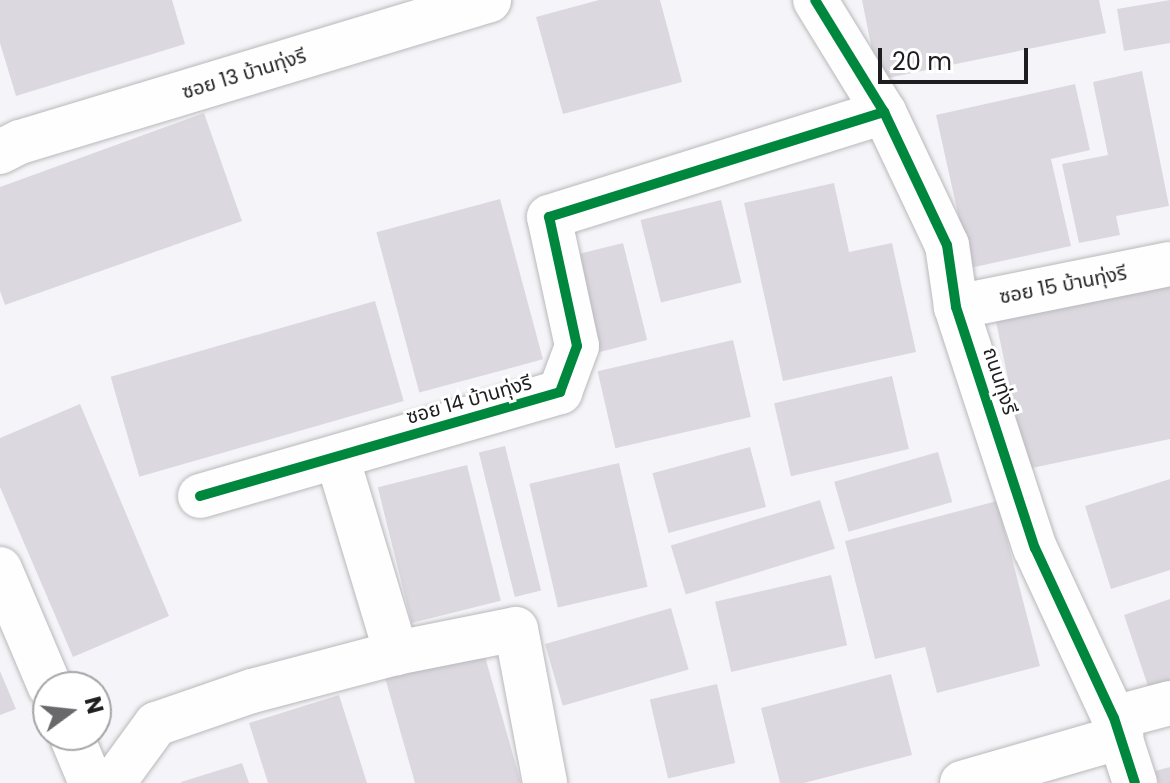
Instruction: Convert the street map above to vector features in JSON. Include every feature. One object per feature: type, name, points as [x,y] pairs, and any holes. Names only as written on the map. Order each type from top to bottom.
[{"type":"street","name":"ซอย 13 บ้านทุ่งรี","points":[[0,152],[20,142],[489,0]]},
{"type":"street","name":"ถนนทุ่งรี","points":[[815,0],[884,112],[947,245],[956,307],[1035,548],[1118,728],[1135,783]]},
{"type":"street","name":"ซอย 14 บ้านทุ่งรี","points":[[200,496],[560,392],[577,346],[549,217],[884,112]]},
{"type":"street","name":"ซอย 15 บ้านทุ่งรี","points":[[956,307],[1170,264]]},
{"type":"street","points":[[337,457],[396,653]]},
{"type":"street","points":[[0,569],[43,671]]},
{"type":"street","points":[[113,783],[156,724],[252,691],[396,653],[516,629],[545,783]]},
{"type":"street","points":[[962,783],[1118,728],[1170,703]]},
{"type":"street","points":[[78,751],[91,783]]},
{"type":"building","points":[[0,0],[172,0],[185,44],[16,96],[0,43]]},
{"type":"building","points":[[599,0],[660,0],[682,82],[563,114],[536,17]]},
{"type":"building","points":[[862,0],[1099,0],[1106,33],[878,80]]},
{"type":"building","points":[[1170,0],[1170,43],[1124,51],[1117,9]]},
{"type":"building","points":[[1142,71],[1169,206],[1116,216],[1120,235],[1079,243],[1062,164],[1108,155],[1093,82]]},
{"type":"building","points":[[1075,84],[1090,150],[1051,159],[1071,246],[970,268],[936,115]]},
{"type":"building","points":[[204,113],[242,221],[5,305],[0,291],[0,187]]},
{"type":"building","points":[[834,183],[849,252],[892,243],[916,352],[783,381],[744,203]]},
{"type":"building","points":[[500,199],[543,359],[419,392],[376,232]]},
{"type":"building","points":[[721,200],[742,282],[661,303],[640,220]]},
{"type":"building","points":[[623,243],[647,340],[599,352],[574,255]]},
{"type":"building","points":[[1170,280],[1170,439],[1027,469],[995,317]]},
{"type":"building","points":[[375,301],[404,401],[139,477],[111,377]]},
{"type":"building","points":[[733,340],[751,417],[615,448],[598,371]]},
{"type":"building","points":[[892,376],[909,449],[791,476],[774,403]]},
{"type":"building","points":[[80,404],[169,616],[73,657],[0,487],[0,438]]},
{"type":"building","points":[[505,446],[541,591],[515,597],[479,453]]},
{"type":"building","points":[[750,447],[766,507],[668,533],[652,473]]},
{"type":"building","points":[[938,452],[952,502],[849,532],[834,482]]},
{"type":"building","points":[[619,463],[648,587],[558,607],[529,484]]},
{"type":"building","points":[[467,465],[501,601],[412,623],[378,487]]},
{"type":"building","points":[[1170,479],[1170,570],[1111,589],[1085,506]]},
{"type":"building","points":[[820,500],[835,549],[686,594],[671,546]]},
{"type":"building","points":[[997,501],[1040,666],[937,693],[925,647],[875,659],[845,541]]},
{"type":"building","points":[[831,575],[847,645],[731,672],[715,602]]},
{"type":"building","points":[[1170,599],[1170,689],[1151,695],[1124,615]]},
{"type":"building","points":[[671,608],[689,670],[563,706],[545,644]]},
{"type":"building","points":[[482,646],[521,783],[415,783],[384,674]]},
{"type":"building","points":[[0,671],[16,709],[0,715]]},
{"type":"building","points":[[891,674],[912,755],[804,783],[780,783],[761,708]]},
{"type":"building","points":[[717,684],[735,763],[668,778],[650,700]]},
{"type":"building","points":[[339,695],[367,783],[268,783],[249,723]]},
{"type":"building","points":[[242,763],[249,783],[181,783],[181,782]]},
{"type":"building","points":[[1170,767],[1170,783],[1159,783],[1155,771]]},
{"type":"cycle path","points":[[815,0],[884,112],[947,245],[956,307],[1035,548],[1114,718],[1135,783]]},
{"type":"cycle path","points":[[200,496],[560,392],[577,346],[549,217],[884,112]]}]
